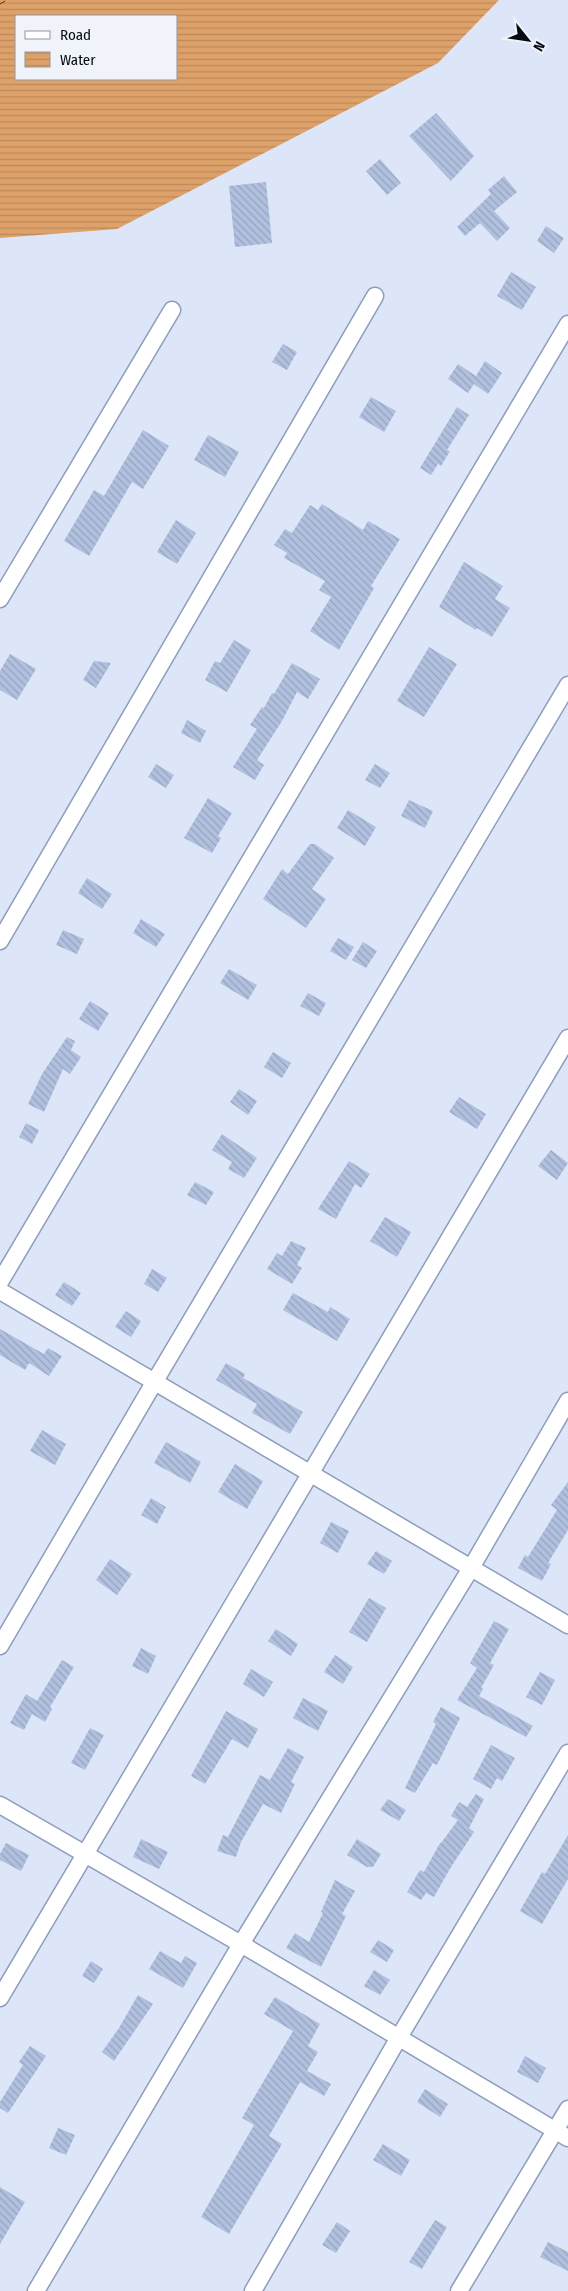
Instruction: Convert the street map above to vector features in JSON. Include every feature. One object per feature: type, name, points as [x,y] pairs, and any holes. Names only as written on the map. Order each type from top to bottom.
[{"type":"street","points":[[0,941],[375,296]]},
{"type":"street","points":[[0,599],[172,310]]},
{"type":"street","points":[[0,1282],[568,324]]},
{"type":"street","points":[[0,1646],[568,685]]},
{"type":"street","points":[[0,1998],[312,1474],[568,1038]]},
{"type":"street","points":[[0,1291],[568,1625]]},
{"type":"street","points":[[36,2291],[241,1944],[471,1568],[568,1401]]},
{"type":"street","points":[[253,2291],[398,2039],[568,1753]]},
{"type":"street","points":[[0,1805],[241,1944],[562,2135]]},
{"type":"street","points":[[460,2291],[562,2135],[568,2110]]},
{"type":"water","points":[[0,0],[499,0],[438,63],[117,229],[0,238]]},
{"type":"building","points":[[436,113],[474,156],[451,181],[409,136]]},
{"type":"building","points":[[380,159],[401,183],[387,195],[366,171]]},
{"type":"building","points":[[504,176],[517,192],[494,211],[510,228],[497,241],[480,223],[465,236],[457,227],[491,194],[488,190]]},
{"type":"building","points":[[266,182],[272,243],[235,247],[229,186]]},
{"type":"building","points":[[546,226],[564,238],[554,253],[537,241]]},
{"type":"building","points":[[511,272],[536,287],[522,310],[497,296]]},
{"type":"building","points":[[283,344],[297,352],[287,370],[272,362]]},
{"type":"building","points":[[485,361],[502,373],[488,394],[474,384],[468,393],[448,379],[458,364],[476,376]]},
{"type":"building","points":[[371,397],[396,411],[384,432],[359,417]]},
{"type":"building","points":[[457,407],[469,415],[447,450],[450,451],[441,466],[438,464],[431,475],[420,468]]},
{"type":"building","points":[[143,430],[169,446],[143,489],[132,482],[89,556],[64,541],[94,490],[104,496]]},
{"type":"building","points":[[208,435],[239,452],[225,477],[194,460]]},
{"type":"building","points":[[322,504],[363,530],[368,521],[400,539],[371,586],[374,588],[339,650],[310,631],[331,597],[319,590],[325,581],[284,558],[287,553],[274,545],[285,529],[292,533],[310,505],[318,510]]},
{"type":"building","points":[[176,520],[196,533],[177,564],[157,552]]},
{"type":"building","points":[[464,562],[503,586],[495,599],[510,608],[492,637],[477,628],[476,630],[439,607]]},
{"type":"building","points":[[234,640],[251,650],[227,692],[205,680],[215,661],[220,663]]},
{"type":"building","points":[[429,647],[457,664],[424,717],[397,701]]},
{"type":"building","points":[[10,654],[36,669],[17,700],[0,690],[0,671]]},
{"type":"building","points":[[94,661],[111,663],[96,688],[83,680]]},
{"type":"building","points":[[292,663],[320,679],[308,699],[297,692],[282,721],[257,760],[264,765],[255,780],[233,767],[257,729],[250,725],[262,707],[264,708],[272,693],[274,694]]},
{"type":"building","points":[[187,720],[206,731],[200,743],[181,733]]},
{"type":"building","points":[[156,764],[174,775],[166,788],[148,777]]},
{"type":"building","points":[[375,764],[390,773],[380,788],[365,780]]},
{"type":"building","points":[[208,798],[232,813],[218,836],[221,838],[212,853],[184,838]]},
{"type":"building","points":[[409,800],[433,811],[425,828],[401,816]]},
{"type":"building","points":[[348,810],[376,827],[365,846],[337,828]]},
{"type":"building","points":[[310,844],[315,844],[334,858],[312,889],[326,899],[306,928],[263,899],[282,869],[288,874]]},
{"type":"building","points":[[87,878],[112,894],[102,909],[78,893]]},
{"type":"building","points":[[141,919],[165,934],[156,947],[133,933]]},
{"type":"building","points":[[63,930],[84,939],[77,954],[56,945]]},
{"type":"building","points":[[338,938],[354,947],[346,960],[330,951]]},
{"type":"building","points":[[363,942],[377,951],[366,968],[352,960]]},
{"type":"building","points":[[229,969],[257,985],[248,1000],[220,983]]},
{"type":"building","points":[[308,993],[326,1003],[319,1016],[300,1006]]},
{"type":"building","points":[[90,1001],[109,1013],[98,1031],[79,1019]]},
{"type":"building","points":[[67,1037],[75,1041],[71,1050],[81,1057],[70,1074],[63,1069],[44,1112],[28,1104],[42,1074]]},
{"type":"building","points":[[273,1052],[291,1063],[282,1078],[264,1067]]},
{"type":"building","points":[[239,1089],[257,1101],[248,1115],[230,1102]]},
{"type":"building","points":[[459,1097],[486,1114],[477,1129],[449,1112]]},
{"type":"building","points":[[26,1123],[39,1130],[32,1144],[19,1137]]},
{"type":"building","points":[[222,1134],[257,1158],[244,1178],[228,1169],[232,1162],[212,1150]]},
{"type":"building","points":[[551,1150],[568,1163],[557,1180],[538,1166]]},
{"type":"building","points":[[349,1161],[370,1174],[361,1188],[355,1184],[336,1219],[318,1209]]},
{"type":"building","points":[[195,1182],[214,1192],[206,1205],[187,1195]]},
{"type":"building","points":[[385,1217],[411,1232],[397,1257],[370,1241]]},
{"type":"building","points":[[291,1241],[306,1248],[297,1265],[302,1268],[292,1284],[267,1269],[277,1253],[282,1256]]},
{"type":"building","points":[[152,1269],[167,1278],[158,1292],[144,1284]]},
{"type":"building","points":[[64,1282],[81,1293],[72,1306],[55,1295]]},
{"type":"building","points":[[293,1293],[328,1312],[330,1307],[350,1319],[337,1341],[283,1310]]},
{"type":"building","points":[[126,1311],[141,1321],[131,1337],[115,1327]]},
{"type":"building","points":[[0,1329],[44,1354],[48,1348],[62,1356],[49,1376],[29,1363],[25,1370],[0,1355]]},
{"type":"building","points":[[226,1363],[245,1374],[243,1378],[303,1412],[290,1434],[252,1413],[257,1404],[216,1380]]},
{"type":"building","points":[[42,1430],[66,1444],[55,1465],[30,1451]]},
{"type":"building","points":[[166,1442],[201,1462],[190,1483],[154,1463]]},
{"type":"building","points":[[235,1464],[263,1481],[247,1509],[218,1492]]},
{"type":"building","points":[[568,1482],[568,1530],[548,1563],[551,1564],[542,1581],[518,1568],[525,1555],[528,1557],[557,1510],[551,1505]]},
{"type":"building","points":[[151,1498],[166,1507],[157,1524],[141,1515]]},
{"type":"building","points":[[331,1522],[349,1531],[338,1553],[320,1543]]},
{"type":"building","points":[[376,1551],[392,1561],[384,1574],[367,1564]]},
{"type":"building","points":[[110,1559],[132,1574],[117,1595],[96,1580]]},
{"type":"building","points":[[369,1598],[386,1608],[367,1642],[349,1632]]},
{"type":"building","points":[[494,1621],[509,1629],[490,1663],[494,1665],[481,1688],[483,1689],[479,1696],[533,1726],[526,1737],[457,1700],[477,1668],[470,1663]]},
{"type":"building","points":[[276,1629],[298,1644],[291,1656],[268,1641]]},
{"type":"building","points":[[141,1648],[156,1656],[148,1674],[132,1666]]},
{"type":"building","points":[[335,1655],[353,1667],[343,1684],[324,1672]]},
{"type":"building","points":[[62,1660],[74,1667],[50,1707],[52,1709],[45,1722],[32,1714],[24,1730],[10,1723],[26,1694],[37,1701]]},
{"type":"building","points":[[251,1669],[273,1682],[264,1697],[243,1684]]},
{"type":"building","points":[[540,1672],[555,1680],[542,1705],[526,1697]]},
{"type":"building","points":[[303,1698],[328,1711],[318,1731],[293,1718]]},
{"type":"building","points":[[441,1707],[460,1718],[437,1765],[433,1763],[415,1793],[405,1788],[436,1724],[433,1722]]},
{"type":"building","points":[[226,1711],[258,1729],[248,1748],[232,1739],[205,1784],[191,1776]]},
{"type":"building","points":[[90,1728],[104,1735],[85,1770],[71,1763]]},
{"type":"building","points":[[491,1745],[515,1758],[502,1781],[497,1778],[491,1789],[473,1779]]},
{"type":"building","points":[[288,1748],[304,1757],[291,1782],[295,1784],[281,1813],[263,1804],[241,1842],[236,1857],[217,1851],[223,1835],[228,1837],[260,1775],[270,1780]]},
{"type":"building","points":[[476,1794],[484,1799],[469,1828],[474,1832],[434,1897],[426,1893],[421,1900],[407,1892],[420,1870],[424,1872],[440,1843],[458,1820],[451,1816],[459,1802],[467,1807]]},
{"type":"building","points":[[388,1799],[406,1810],[399,1821],[380,1810]]},
{"type":"building","points":[[568,1835],[568,1879],[542,1924],[520,1911],[542,1872],[545,1874]]},
{"type":"building","points":[[141,1839],[168,1852],[159,1869],[133,1857]]},
{"type":"building","points":[[357,1839],[381,1854],[373,1867],[367,1867],[347,1855]]},
{"type":"building","points":[[6,1843],[29,1855],[21,1871],[0,1860],[0,1854]]},
{"type":"building","points":[[335,1880],[355,1891],[342,1914],[346,1916],[321,1967],[286,1948],[295,1933],[309,1942],[323,1913],[321,1912]]},
{"type":"building","points":[[378,1940],[394,1950],[387,1962],[370,1952]]},
{"type":"building","points":[[160,1951],[181,1963],[185,1956],[197,1963],[183,1988],[149,1969]]},
{"type":"building","points":[[91,1961],[103,1969],[94,1983],[82,1976]]},
{"type":"building","points":[[374,1970],[390,1980],[380,1995],[364,1986]]},
{"type":"building","points":[[138,1995],[153,2004],[114,2061],[102,2052],[119,2028]]},
{"type":"building","points":[[275,1997],[320,2024],[308,2046],[318,2052],[307,2071],[331,2084],[324,2096],[300,2082],[269,2136],[282,2144],[229,2234],[201,2217],[254,2125],[242,2118],[293,2031],[264,2014]]},
{"type":"building","points":[[30,2046],[46,2056],[8,2113],[0,2108],[0,2102],[23,2065],[19,2062]]},
{"type":"building","points":[[525,2056],[546,2068],[538,2083],[517,2072]]},
{"type":"building","points":[[425,2089],[448,2104],[440,2117],[417,2102]]},
{"type":"building","points":[[58,2128],[75,2135],[66,2155],[49,2148]]},
{"type":"building","points":[[383,2144],[410,2160],[401,2176],[373,2160]]},
{"type":"building","points":[[0,2187],[25,2202],[0,2244]]},
{"type":"building","points":[[435,2220],[447,2227],[422,2269],[409,2262]]},
{"type":"building","points":[[337,2222],[350,2231],[336,2253],[322,2245]]},
{"type":"building","points":[[548,2242],[568,2252],[568,2271],[540,2257]]},
{"type":"ferry route","points":[[0,4],[7,0]]}]
